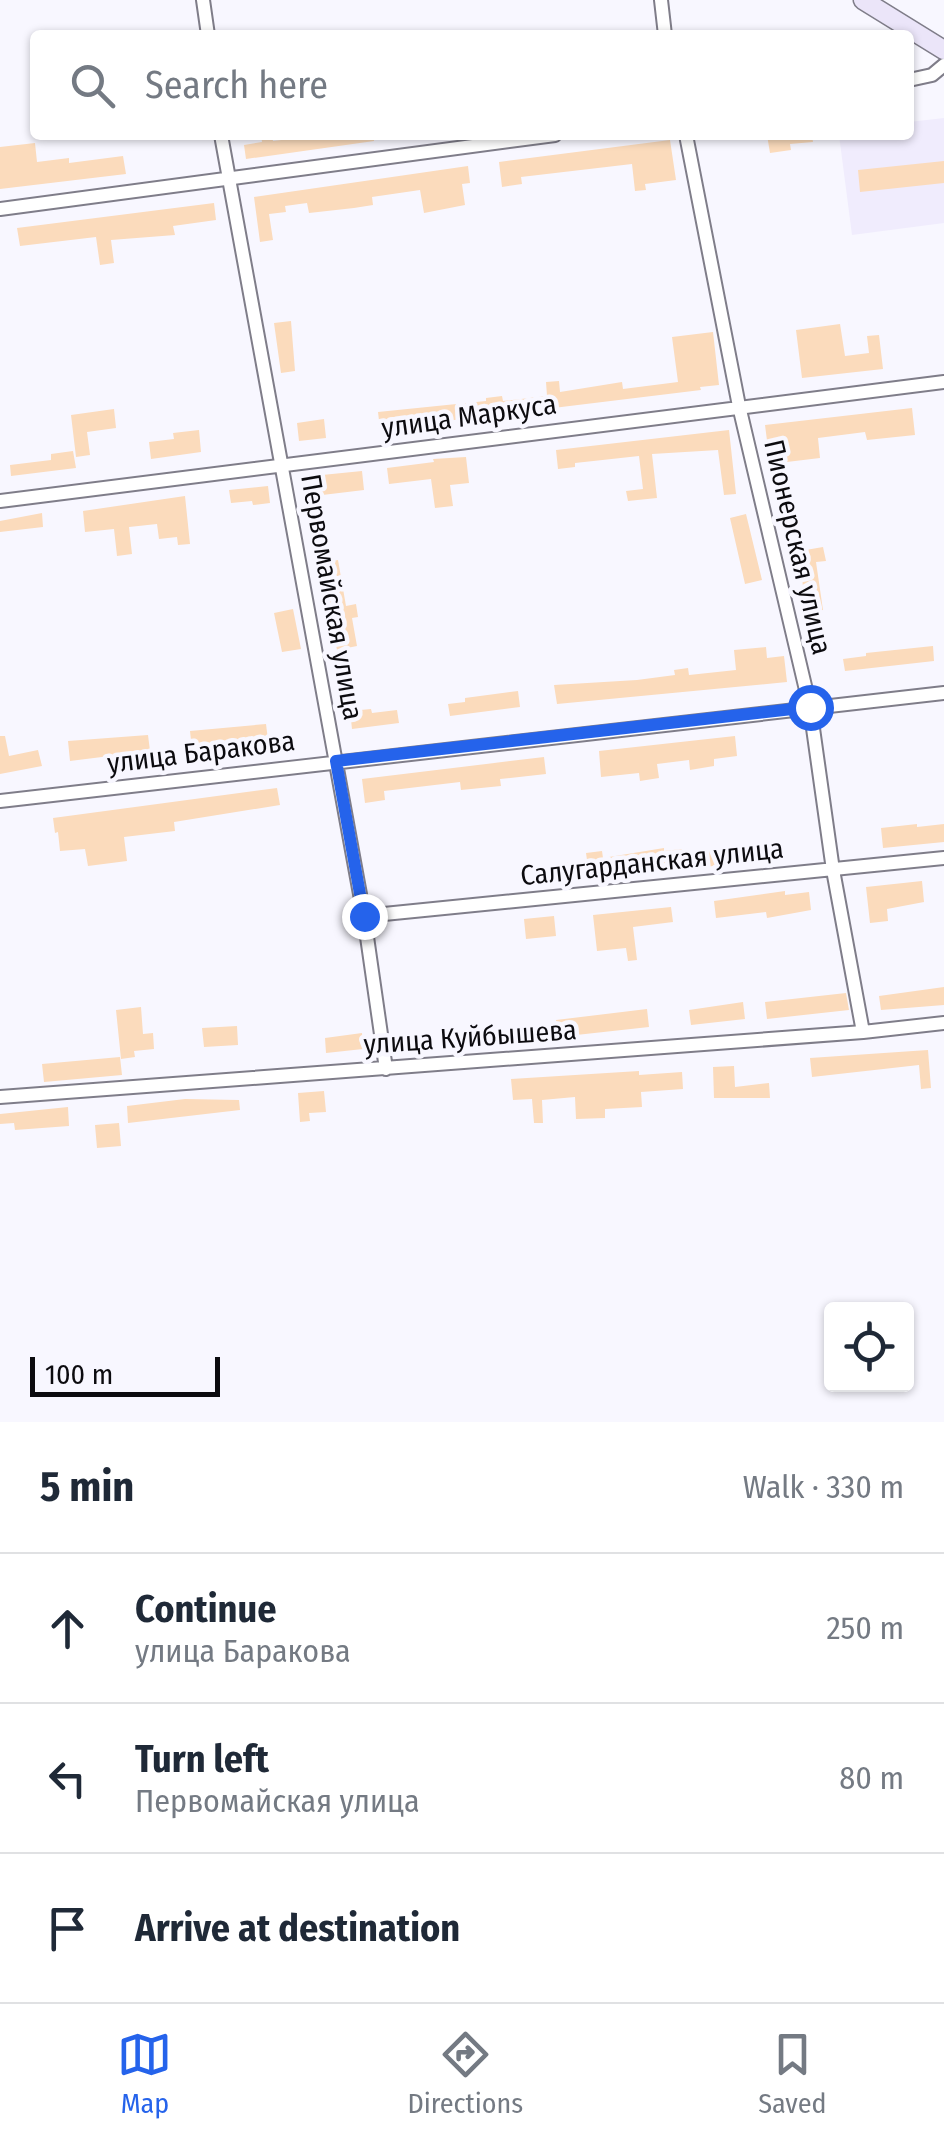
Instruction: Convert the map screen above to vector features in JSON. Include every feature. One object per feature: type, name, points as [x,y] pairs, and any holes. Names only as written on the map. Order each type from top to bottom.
[{"type":"main road","points":[[863,0],[912,30]]},
{"type":"main road","points":[[914,31],[944,50]]},
{"type":"street","points":[[203,0],[207,30]]},
{"type":"street","points":[[661,0],[664,30]]},
{"type":"street","points":[[914,79],[932,75],[944,66]]},
{"type":"street","name":"Первомайская улица","points":[[222,140],[364,916],[386,1069]]},
{"type":"street","points":[[0,210],[519,140]]},
{"type":"street","name":"Пионерская улица","points":[[687,140],[739,406],[810,707],[833,870],[862,1032]]},
{"type":"street","name":"улица Маркуса","points":[[0,501],[944,382]]},
{"type":"street","name":"улица Баракова","points":[[0,802],[944,693]]},
{"type":"street","name":"Салугарданская улица","points":[[364,916],[944,858]]},
{"type":"street","name":"улица Куйбышева","points":[[0,1097],[944,1023]]},
{"type":"shaded area","points":[[944,118],[944,223],[852,235],[840,140],[914,140],[914,121]]},
{"type":"building","points":[[374,140],[246,159],[244,145]]},
{"type":"building","points":[[670,140],[676,180],[645,184],[646,190],[635,191],[632,164],[521,177],[522,184],[502,187],[499,162]]},
{"type":"building","points":[[768,140],[813,140],[790,144],[791,150],[770,153]]},
{"type":"building","points":[[35,143],[37,162],[69,158],[69,163],[123,156],[126,174],[0,189],[0,147]]},
{"type":"building","points":[[944,161],[944,183],[860,192],[858,170]]},
{"type":"building","points":[[468,166],[470,183],[462,184],[465,205],[424,213],[420,190],[372,197],[373,205],[354,208],[309,213],[307,203],[285,206],[286,212],[269,214],[273,240],[260,242],[254,197]]},
{"type":"building","points":[[214,203],[216,220],[173,226],[175,235],[111,240],[114,263],[100,265],[96,237],[20,246],[17,228]]},
{"type":"building","points":[[291,321],[295,371],[281,373],[274,323]]},
{"type":"building","points":[[840,324],[845,356],[869,353],[867,336],[879,335],[883,369],[802,378],[796,330]]},
{"type":"building","points":[[713,332],[719,385],[380,429],[378,412],[502,396],[503,401],[547,396],[546,382],[559,381],[560,392],[622,382],[623,389],[678,382],[672,337]]},
{"type":"building","points":[[912,408],[915,435],[867,440],[865,432],[818,438],[820,458],[770,464],[765,425]]},
{"type":"building","points":[[114,409],[116,428],[87,432],[90,455],[76,457],[71,415]]},
{"type":"building","points":[[324,419],[326,438],[299,441],[297,423]]},
{"type":"building","points":[[199,430],[201,452],[151,459],[149,442],[174,439],[173,433]]},
{"type":"building","points":[[729,430],[736,494],[724,495],[718,450],[652,454],[657,498],[628,501],[626,491],[643,489],[639,456],[575,463],[575,467],[558,469],[556,450]]},
{"type":"building","points":[[73,451],[76,468],[11,476],[10,465],[51,460],[51,454]]},
{"type":"building","points":[[466,457],[469,483],[450,485],[453,506],[435,508],[431,479],[389,484],[387,468]]},
{"type":"building","points":[[362,471],[364,490],[314,496],[312,476]]},
{"type":"building","points":[[268,486],[270,503],[231,503],[229,490]]},
{"type":"building","points":[[185,496],[190,544],[178,545],[177,537],[159,539],[157,524],[129,527],[132,554],[117,556],[114,529],[85,532],[83,511]]},
{"type":"building","points":[[42,513],[43,527],[0,532],[0,521]]},
{"type":"building","points":[[746,514],[762,580],[745,584],[730,518]]},
{"type":"building","points":[[823,547],[826,561],[816,562],[823,610],[805,613],[800,551]]},
{"type":"building","points":[[338,560],[346,606],[356,604],[358,617],[352,618],[357,646],[337,650],[320,563]]},
{"type":"building","points":[[293,609],[301,649],[282,652],[274,613]]},
{"type":"building","points":[[933,646],[934,661],[845,671],[843,659]]},
{"type":"building","points":[[766,647],[767,658],[784,656],[787,682],[557,704],[554,685],[637,680],[675,675],[674,670],[688,668],[689,675],[736,670],[734,650]]},
{"type":"building","points":[[518,691],[520,707],[450,716],[448,704]]},
{"type":"building","points":[[371,709],[372,713],[397,710],[399,723],[352,729],[350,711]]},
{"type":"building","points":[[266,724],[268,740],[192,749],[190,731]]},
{"type":"building","points":[[148,735],[150,751],[70,761],[68,741]]},
{"type":"building","points":[[0,736],[5,736],[9,756],[38,750],[42,766],[0,774]]},
{"type":"building","points":[[735,736],[737,756],[714,759],[714,766],[690,770],[689,760],[657,764],[659,778],[640,781],[639,773],[601,777],[599,751]]},
{"type":"building","points":[[544,757],[546,774],[500,779],[501,786],[461,790],[460,782],[384,791],[385,800],[365,803],[362,779]]},
{"type":"building","points":[[277,788],[280,805],[174,822],[175,831],[124,837],[127,861],[88,866],[85,849],[60,851],[58,832],[55,833],[53,818]]},
{"type":"building","points":[[944,824],[944,842],[883,848],[881,828]]},
{"type":"building","points":[[664,848],[682,849],[684,868],[553,881],[551,864],[587,860],[586,853],[602,851],[603,858]]},
{"type":"building","points":[[739,848],[741,863],[704,867],[702,852]]},
{"type":"building","points":[[922,881],[924,902],[887,909],[888,921],[870,923],[866,887]]},
{"type":"building","points":[[785,891],[785,895],[809,892],[811,910],[767,918],[766,912],[716,918],[714,901]]},
{"type":"building","points":[[671,907],[673,922],[633,927],[637,960],[628,961],[626,948],[597,951],[593,915]]},
{"type":"building","points":[[554,916],[556,936],[526,939],[524,919]]},
{"type":"building","points":[[944,987],[944,1005],[881,1010],[879,996]]},
{"type":"building","points":[[846,993],[849,1010],[767,1019],[765,1002]]},
{"type":"building","points":[[743,1002],[745,1019],[691,1025],[689,1010]]},
{"type":"building","points":[[141,1007],[143,1034],[153,1033],[154,1049],[134,1051],[135,1057],[121,1059],[116,1010]]},
{"type":"building","points":[[647,1009],[649,1027],[558,1037],[556,1020]]},
{"type":"building","points":[[237,1026],[238,1045],[204,1047],[202,1028]]},
{"type":"building","points":[[362,1033],[363,1049],[326,1053],[325,1038]]},
{"type":"building","points":[[928,1050],[931,1088],[921,1089],[919,1065],[812,1077],[810,1058]]},
{"type":"building","points":[[120,1057],[122,1075],[44,1082],[42,1064]]},
{"type":"building","points":[[734,1066],[735,1087],[769,1083],[770,1098],[714,1098],[713,1067]]},
{"type":"building","points":[[639,1071],[639,1075],[682,1072],[683,1089],[641,1092],[642,1107],[605,1109],[605,1118],[576,1119],[575,1097],[542,1100],[543,1123],[534,1123],[532,1099],[513,1100],[511,1079]]},
{"type":"building","points":[[324,1091],[326,1112],[309,1113],[310,1121],[300,1122],[298,1093]]},
{"type":"building","points":[[185,1099],[239,1100],[240,1110],[128,1123],[127,1106]]},
{"type":"building","points":[[68,1107],[69,1126],[15,1130],[14,1123],[0,1124],[0,1114]]},
{"type":"building","points":[[119,1123],[121,1146],[97,1148],[95,1125]]},
{"type":"route","points":[[364,916],[336,761],[810,707]]}]
